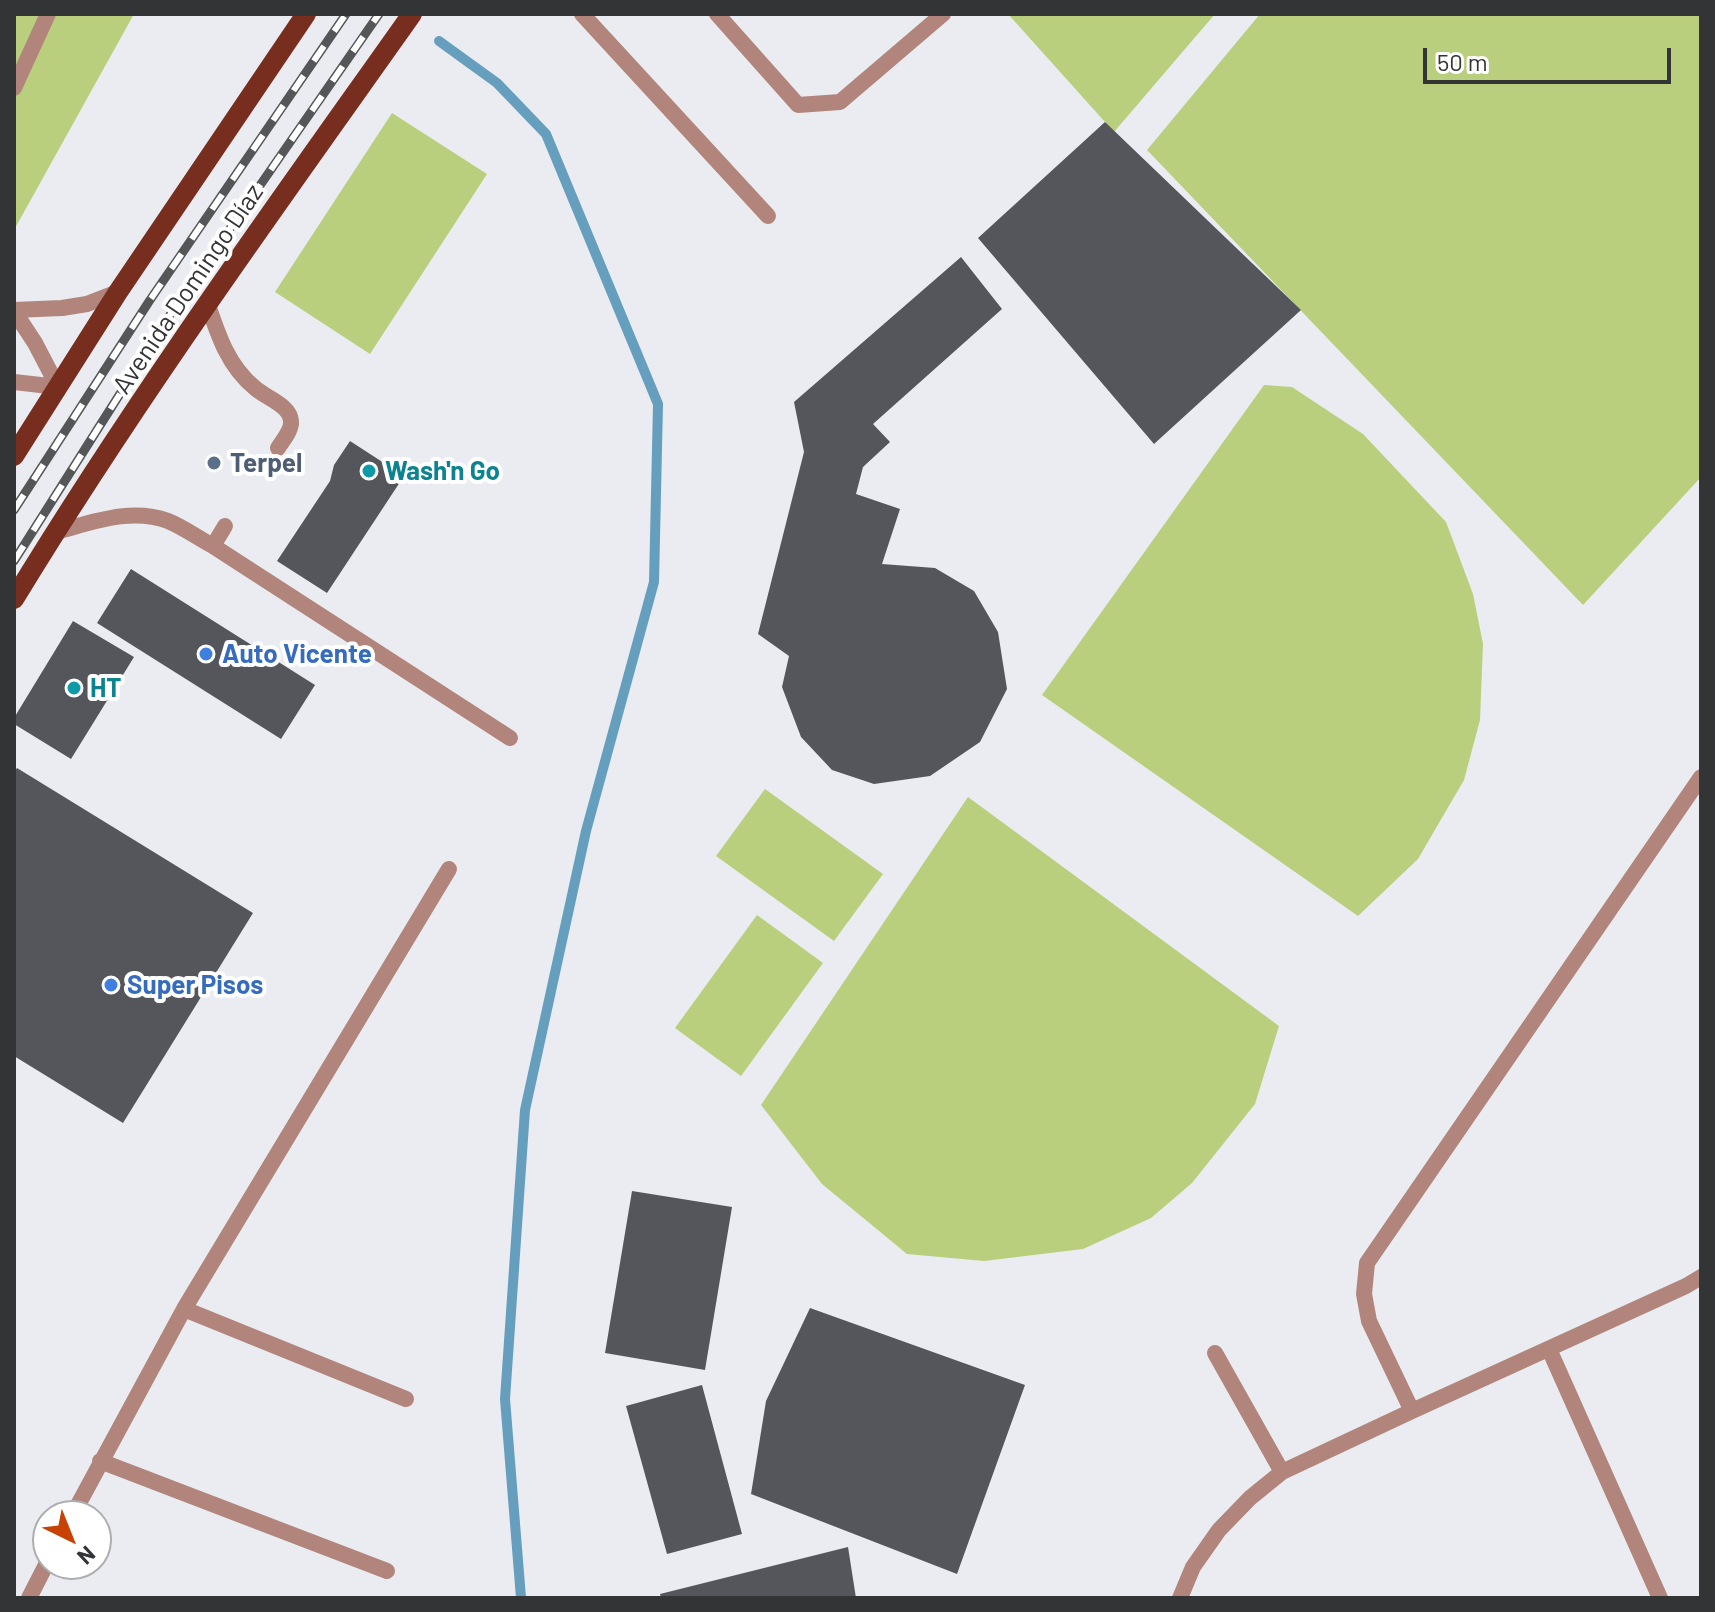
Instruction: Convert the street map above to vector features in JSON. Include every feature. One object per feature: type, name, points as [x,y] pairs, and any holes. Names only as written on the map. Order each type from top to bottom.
[{"type":"main road","name":"Avenida Domingo Díaz","points":[[14,456],[118,292],[306,14]]},
{"type":"main road","name":"Avenida Domingo Díaz","points":[[14,599],[207,302],[412,14]]},
{"type":"street","points":[[14,88],[48,14]]},
{"type":"street","points":[[582,14],[768,216]]},
{"type":"street","points":[[717,14],[798,105],[840,102],[943,14]]},
{"type":"street","points":[[58,387],[14,311],[87,304],[118,292]]},
{"type":"street","points":[[207,302],[220,341],[233,363],[254,388],[287,410],[292,418],[291,428],[278,448]]},
{"type":"street","points":[[14,382],[58,387]]},
{"type":"street","points":[[55,532],[115,517],[142,515],[168,521],[213,546],[510,738]]},
{"type":"street","points":[[213,546],[225,526]]},
{"type":"street","points":[[1412,1411],[1369,1321],[1364,1294],[1367,1263],[1701,777]]},
{"type":"street","points":[[80,1500],[184,1309],[449,869]]},
{"type":"street","points":[[1180,1598],[1193,1567],[1219,1530],[1250,1498],[1282,1472],[1701,1277]]},
{"type":"street","points":[[184,1309],[406,1399]]},
{"type":"street","points":[[1549,1349],[1660,1598]]},
{"type":"street","points":[[1215,1353],[1282,1472]]},
{"type":"street","points":[[100,1461],[387,1571]]},
{"type":"street","points":[[29,1598],[38,1580]]},
{"type":"green space","points":[[14,14],[134,14],[14,230]]},
{"type":"green space","points":[[1008,14],[1215,14],[1114,132]]},
{"type":"green space","points":[[1260,14],[1701,14],[1701,477],[1583,605],[1147,150]]},
{"type":"green space","points":[[392,113],[487,174],[370,354],[275,292]]},
{"type":"green space","points":[[1264,385],[1292,387],[1363,434],[1446,522],[1473,594],[1483,644],[1480,720],[1464,780],[1418,859],[1358,916],[1042,695]]},
{"type":"green space","points":[[765,789],[883,874],[834,941],[716,856]]},
{"type":"green space","points":[[968,797],[1279,1026],[1255,1104],[1192,1183],[1151,1218],[1083,1249],[984,1261],[907,1254],[822,1184],[761,1105]]},
{"type":"green space","points":[[757,915],[823,963],[741,1076],[675,1028]]},
{"type":"building","points":[[1105,122],[1301,310],[1154,444],[978,238]]},
{"type":"building","points":[[961,257],[1002,309],[873,424],[890,442],[863,467],[856,494],[900,509],[882,564],[935,568],[974,591],[998,632],[1007,689],[980,742],[930,776],[874,784],[832,770],[801,737],[782,687],[789,656],[758,634],[804,452],[794,402]]},
{"type":"building","points":[[350,441],[404,476],[327,593],[277,561],[330,481],[334,465]]},
{"type":"building","name":"Auto Vicente","points":[[131,569],[315,685],[281,739],[97,623]]},
{"type":"building","name":"HT","points":[[73,621],[134,657],[71,759],[14,724],[14,718]]},
{"type":"building","name":"Super Pisos","points":[[17,768],[253,913],[123,1123],[14,1056],[14,772]]},
{"type":"building","points":[[632,1191],[732,1207],[705,1370],[605,1353]]},
{"type":"building","points":[[810,1308],[1025,1385],[957,1574],[751,1494],[766,1401]]},
{"type":"building","points":[[702,1385],[742,1534],[667,1554],[626,1406]]},
{"type":"building","points":[[848,1547],[856,1598],[661,1598],[660,1594]]},
{"type":"waterway","points":[[439,41],[497,83],[546,134],[658,404],[654,582],[586,831],[525,1110],[505,1399],[521,1598]]},
{"type":"railway","points":[[14,510],[150,300],[346,14]]},
{"type":"railway","points":[[14,561],[170,315],[379,14]]},
{"type":"place","name":"Terpel","points":[[214,463]]},
{"type":"place","name":"Wash'n Go","points":[[369,471]]},
{"type":"place","name":"Auto Vicente","points":[[206,654]]},
{"type":"place","name":"HT","points":[[74,688]]},
{"type":"place","name":"Super Pisos","points":[[111,985]]}]
